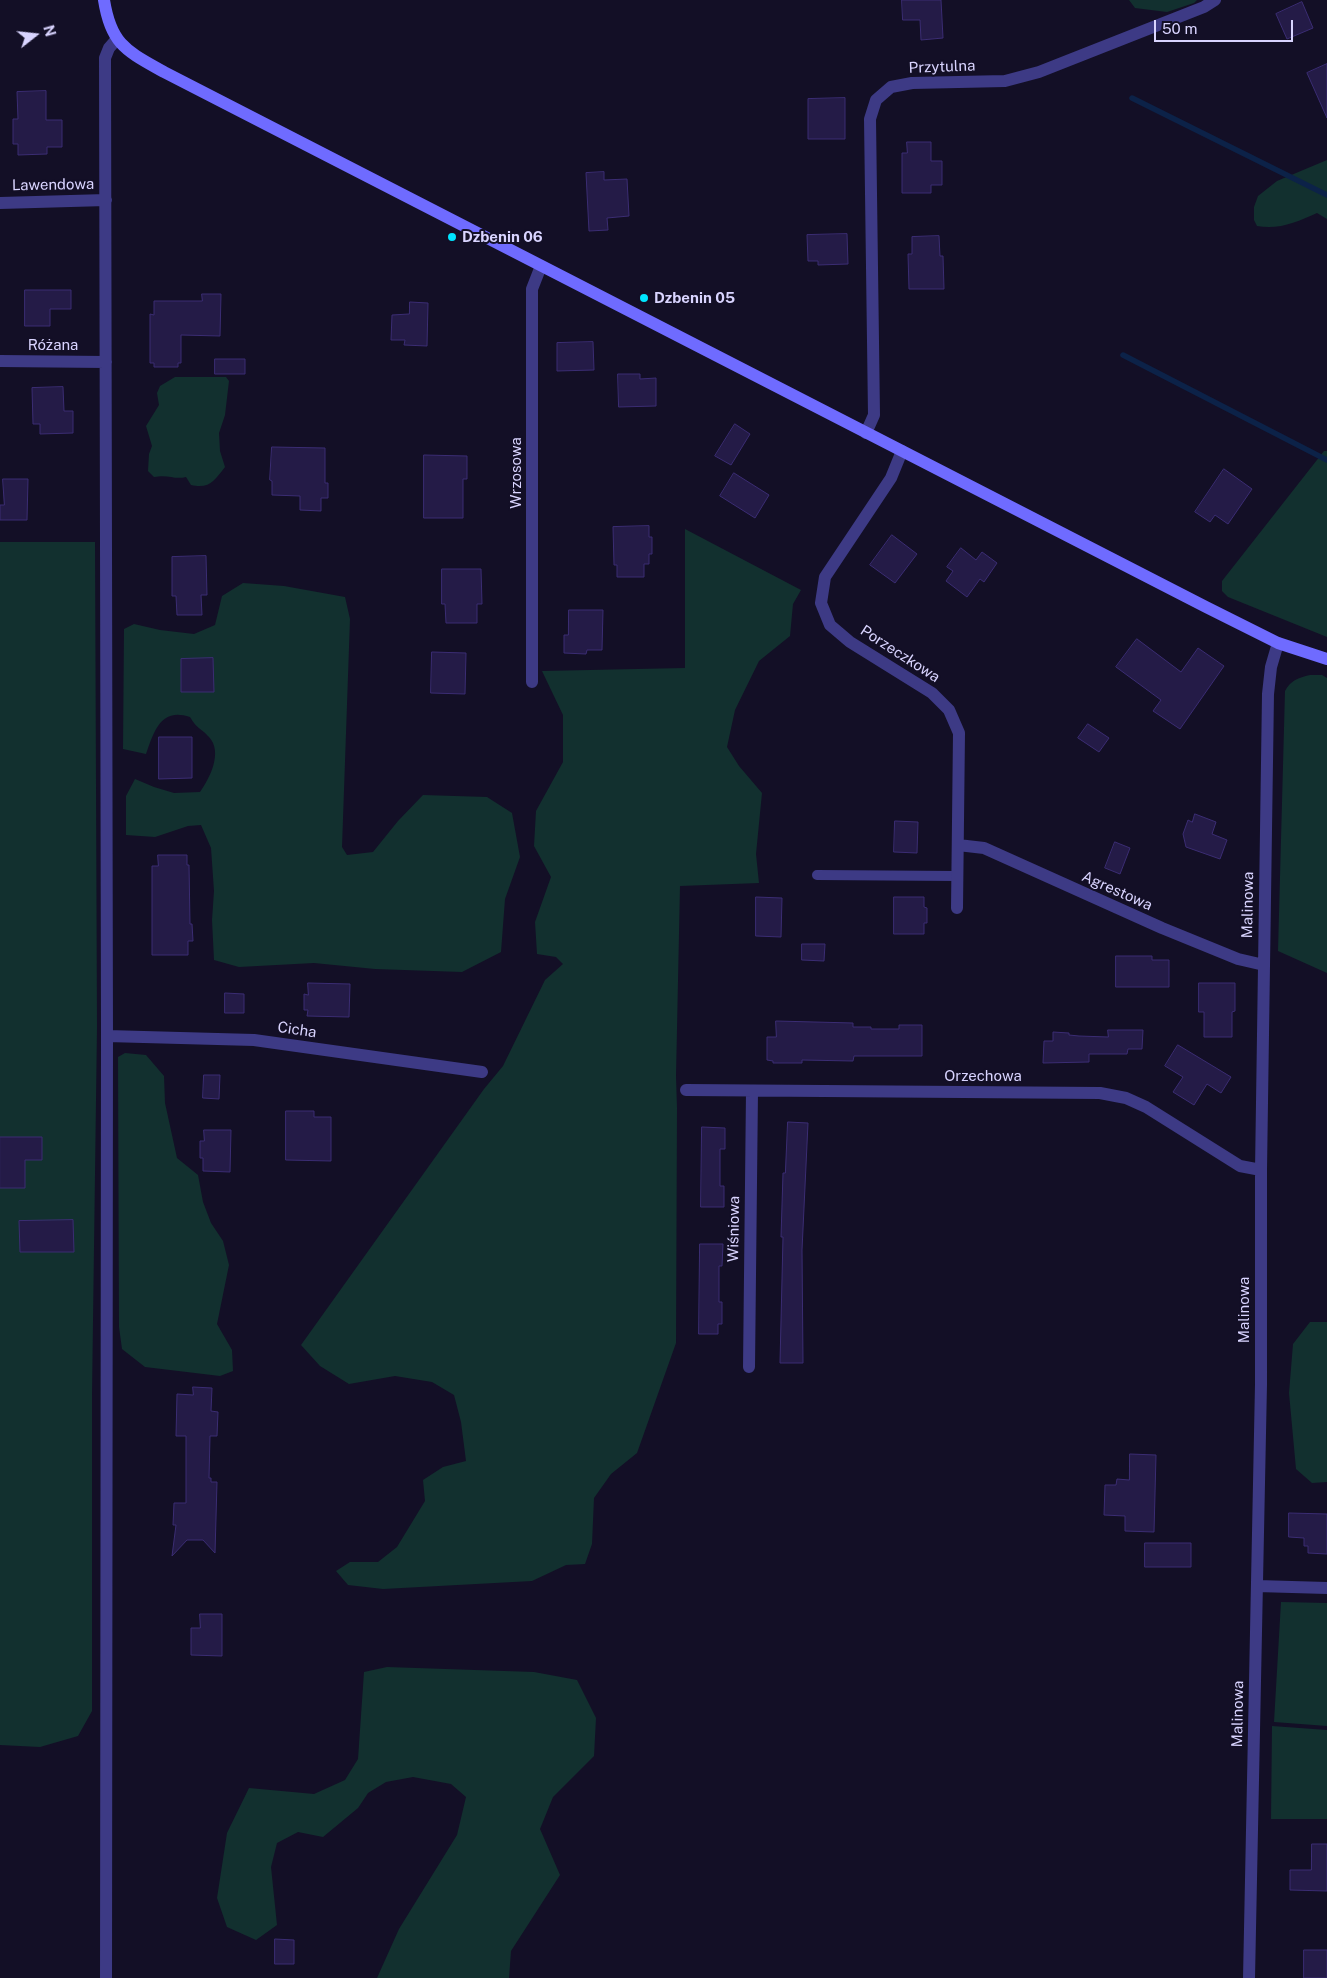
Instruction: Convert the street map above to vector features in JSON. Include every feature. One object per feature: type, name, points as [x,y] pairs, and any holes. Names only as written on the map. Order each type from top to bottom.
[{"type":"street","points":[[104,0],[107,20],[116,40],[128,50],[164,72],[1278,643],[1327,659]]},
{"type":"street","name":"Przytulna","points":[[866,433],[874,415],[870,119],[876,100],[891,87],[912,83],[1005,81],[1039,72],[1204,7],[1215,0]]},
{"type":"street","points":[[106,1978],[105,58],[109,48],[116,40]]},
{"type":"street","name":"Lawendowa","points":[[0,203],[106,200]]},
{"type":"street","name":"Wrzosowa","points":[[532,682],[532,289],[540,266]]},
{"type":"street","name":"Różana","points":[[0,361],[106,362]]},
{"type":"street","name":"Porzeczkowa","points":[[902,451],[891,478],[825,577],[822,603],[830,625],[850,642],[932,693],[949,710],[959,733],[956,908]]},
{"type":"street","name":"Malinowa","points":[[1248,1978],[1257,1586],[1268,694],[1271,667],[1278,643]]},
{"type":"street","name":"Agrestowa","points":[[958,845],[984,848],[1162,928],[1238,959],[1264,964]]},
{"type":"street","name":"Cicha","points":[[107,1036],[254,1040],[482,1072]]},
{"type":"street","name":"Orzechowa","points":[[686,1090],[1100,1093],[1126,1098],[1146,1107],[1196,1137],[1234,1163],[1261,1170]]},
{"type":"street","name":"Wiśniowa","points":[[749,1367],[752,1091]]},
{"type":"street","points":[[1257,1586],[1327,1588]]},
{"type":"lane","points":[[817,875],[958,876]]},
{"type":"green space","points":[[1129,0],[1197,0],[1194,3],[1167,12],[1135,8]]},
{"type":"green space","points":[[1327,160],[1327,219],[1317,213],[1280,226],[1257,226],[1254,220],[1254,207],[1258,196],[1277,181]]},
{"type":"green space","points":[[175,377],[226,377],[229,381],[225,415],[219,433],[220,451],[225,467],[207,485],[191,485],[186,477],[154,477],[148,471],[149,454],[152,446],[146,426],[159,405],[157,393],[160,386]]},
{"type":"green space","points":[[1324,451],[1327,451],[1327,637],[1228,597],[1222,591],[1222,581]]},
{"type":"green space","points":[[685,529],[801,590],[793,604],[790,636],[759,661],[735,710],[727,747],[739,766],[762,793],[756,854],[759,883],[680,886],[676,1076],[676,1343],[637,1453],[611,1474],[594,1498],[592,1544],[585,1564],[566,1565],[532,1581],[383,1589],[348,1585],[336,1571],[350,1562],[378,1562],[397,1547],[425,1501],[423,1480],[443,1467],[466,1461],[461,1422],[454,1395],[432,1382],[395,1376],[349,1384],[320,1366],[301,1345],[484,1089],[503,1066],[545,980],[563,964],[556,957],[537,954],[535,922],[551,877],[534,846],[536,811],[563,762],[563,715],[542,671],[685,668]]},
{"type":"green space","points":[[0,542],[95,542],[97,1027],[92,1395],[92,1711],[78,1736],[40,1747],[0,1745]]},
{"type":"green space","points":[[243,583],[284,586],[345,597],[350,619],[342,847],[347,855],[373,852],[398,821],[423,795],[487,797],[512,813],[520,857],[505,899],[501,952],[462,972],[375,969],[314,963],[239,967],[214,960],[212,920],[214,891],[211,848],[201,825],[188,826],[155,837],[126,835],[126,796],[135,779],[174,793],[200,792],[208,780],[214,765],[215,750],[209,737],[190,717],[180,715],[172,715],[160,723],[152,737],[146,754],[123,749],[124,629],[134,624],[160,630],[194,634],[215,625],[222,596]]},
{"type":"green space","points":[[1310,675],[1322,675],[1327,678],[1327,973],[1278,951],[1285,691],[1295,680]]},
{"type":"green space","points":[[125,1053],[146,1055],[164,1076],[165,1103],[177,1158],[198,1175],[203,1202],[211,1223],[223,1241],[229,1265],[217,1324],[232,1350],[233,1371],[220,1376],[145,1367],[122,1349],[119,1327],[118,1057]]},
{"type":"green space","points":[[1310,1322],[1327,1322],[1327,1482],[1312,1483],[1296,1469],[1289,1393],[1293,1344]]},
{"type":"green space","points":[[1281,1602],[1327,1603],[1327,1726],[1274,1722]]},
{"type":"green space","points":[[387,1667],[534,1672],[577,1680],[596,1718],[594,1756],[553,1797],[540,1829],[560,1875],[511,1951],[509,1978],[377,1978],[399,1929],[457,1835],[466,1797],[451,1784],[413,1777],[386,1782],[368,1793],[358,1808],[323,1837],[298,1832],[277,1843],[271,1867],[277,1925],[256,1940],[227,1927],[217,1898],[227,1833],[249,1788],[314,1794],[345,1780],[358,1759],[364,1672]]},
{"type":"green space","points":[[1272,1726],[1327,1730],[1327,1819],[1271,1819]]},
{"type":"building","points":[[902,0],[941,0],[943,38],[921,40],[920,20],[903,20]]},
{"type":"building","points":[[1302,2],[1313,28],[1287,39],[1276,14]]},
{"type":"building","points":[[1327,64],[1327,118],[1307,73]]},
{"type":"building","points":[[46,91],[46,120],[62,120],[62,147],[47,147],[47,154],[18,155],[18,144],[13,144],[13,119],[18,119],[17,92]]},
{"type":"building","points":[[845,98],[845,139],[808,139],[808,99]]},
{"type":"building","points":[[907,142],[931,142],[931,161],[942,161],[942,185],[931,185],[931,193],[902,193],[902,153],[907,153]]},
{"type":"building","points":[[604,172],[604,180],[627,179],[629,216],[607,218],[608,230],[589,231],[586,173]]},
{"type":"building","points":[[847,234],[848,264],[818,265],[818,261],[808,261],[807,235]]},
{"type":"building","points":[[939,236],[940,256],[943,256],[944,289],[909,289],[908,254],[912,254],[912,237]]},
{"type":"building","points":[[25,290],[71,290],[71,309],[50,309],[50,326],[25,326]]},
{"type":"building","points":[[202,294],[221,294],[220,336],[181,335],[181,363],[178,363],[178,367],[154,367],[154,363],[150,363],[150,314],[154,315],[154,301],[202,301]]},
{"type":"building","points":[[410,302],[428,303],[427,346],[404,345],[405,340],[391,340],[392,315],[409,314]]},
{"type":"building","points":[[593,342],[594,370],[557,371],[557,343]]},
{"type":"building","points":[[215,359],[245,359],[245,374],[215,374]]},
{"type":"building","points":[[618,374],[640,374],[640,379],[656,378],[656,406],[619,407]]},
{"type":"building","points":[[63,387],[64,411],[73,411],[73,433],[40,434],[40,424],[33,424],[32,388]]},
{"type":"building","points":[[735,424],[750,434],[731,465],[715,456]]},
{"type":"building","points":[[272,447],[325,448],[325,483],[328,483],[328,498],[321,498],[321,511],[300,510],[300,496],[272,495],[272,481],[270,480]]},
{"type":"building","points":[[424,455],[467,456],[467,479],[463,479],[463,518],[424,518]]},
{"type":"building","points":[[1224,469],[1252,489],[1228,524],[1215,515],[1210,522],[1195,512]]},
{"type":"building","points":[[734,473],[769,495],[755,518],[720,496]]},
{"type":"building","points":[[3,479],[28,479],[27,520],[0,520],[0,505],[4,505]]},
{"type":"building","points":[[649,526],[649,537],[652,537],[652,554],[649,554],[649,564],[644,564],[644,577],[617,577],[617,565],[614,565],[613,527]]},
{"type":"building","points":[[892,535],[917,554],[895,583],[870,565]]},
{"type":"building","points":[[961,548],[976,560],[982,552],[997,563],[984,582],[980,579],[967,597],[946,581],[953,571],[947,567]]},
{"type":"building","points":[[206,556],[207,595],[201,595],[202,615],[177,615],[176,596],[172,596],[172,557]]},
{"type":"building","points":[[442,569],[481,569],[482,604],[477,604],[477,623],[446,623],[445,604],[442,604]]},
{"type":"building","points":[[569,610],[603,610],[602,650],[587,650],[586,654],[564,653],[564,635],[568,635]]},
{"type":"building","points":[[1137,639],[1181,672],[1198,648],[1224,666],[1180,729],[1153,711],[1161,700],[1116,667]]},
{"type":"building","points":[[432,652],[466,653],[465,694],[431,693]]},
{"type":"building","points":[[213,658],[214,692],[181,692],[181,659]]},
{"type":"building","points":[[1088,724],[1109,738],[1099,752],[1078,738]]},
{"type":"building","points":[[159,737],[192,737],[192,778],[159,779]]},
{"type":"building","points":[[1195,814],[1216,822],[1212,834],[1227,840],[1220,859],[1186,847],[1183,834],[1188,820],[1192,822]]},
{"type":"building","points":[[895,821],[918,822],[917,853],[894,852]]},
{"type":"building","points":[[1115,842],[1130,848],[1120,874],[1105,868]]},
{"type":"building","points":[[158,855],[187,855],[187,865],[189,865],[190,924],[192,924],[193,941],[188,941],[188,955],[152,955],[152,866],[158,866]]},
{"type":"building","points":[[756,897],[782,898],[781,937],[756,936]]},
{"type":"building","points":[[894,897],[924,897],[924,907],[927,908],[927,923],[924,923],[924,934],[894,934]]},
{"type":"building","points":[[802,944],[825,944],[824,961],[802,960]]},
{"type":"building","points":[[1116,956],[1152,956],[1152,960],[1169,960],[1169,987],[1116,987]]},
{"type":"building","points":[[308,983],[350,984],[349,1017],[307,1016],[308,1010],[304,1010],[304,994],[308,995]]},
{"type":"building","points":[[1199,983],[1235,983],[1235,1011],[1232,1012],[1232,1037],[1204,1037],[1204,1012],[1199,1012]]},
{"type":"building","points":[[225,993],[244,994],[244,1013],[225,1013]]},
{"type":"building","points":[[776,1021],[853,1023],[853,1027],[871,1027],[871,1029],[899,1029],[899,1025],[922,1025],[922,1056],[854,1056],[853,1061],[802,1060],[802,1063],[773,1063],[773,1061],[767,1060],[767,1037],[776,1037]]},
{"type":"building","points":[[1108,1030],[1143,1030],[1142,1049],[1128,1049],[1127,1054],[1089,1054],[1089,1062],[1043,1063],[1044,1041],[1053,1041],[1053,1032],[1079,1036],[1108,1037]]},
{"type":"building","points":[[1178,1045],[1231,1077],[1221,1093],[1207,1084],[1194,1105],[1173,1092],[1183,1077],[1165,1066]]},
{"type":"building","points":[[204,1075],[220,1075],[219,1099],[203,1098]]},
{"type":"building","points":[[286,1111],[314,1111],[314,1117],[331,1117],[331,1161],[286,1160]]},
{"type":"building","points":[[788,1122],[808,1123],[802,1250],[803,1363],[780,1363],[783,1173],[785,1173]]},
{"type":"building","points":[[702,1127],[725,1128],[725,1149],[720,1149],[720,1186],[724,1186],[724,1207],[701,1207]]},
{"type":"building","points":[[204,1130],[231,1130],[230,1172],[203,1171],[203,1158],[200,1158],[200,1141],[204,1141]]},
{"type":"building","points":[[0,1137],[42,1137],[42,1160],[25,1160],[25,1188],[0,1188]]},
{"type":"building","points":[[73,1220],[74,1252],[20,1252],[19,1221]]},
{"type":"building","points":[[700,1244],[723,1244],[722,1266],[719,1266],[719,1302],[722,1302],[722,1324],[718,1324],[718,1334],[699,1334]]},
{"type":"building","points":[[193,1387],[212,1388],[211,1411],[218,1412],[217,1436],[210,1436],[209,1478],[211,1478],[211,1482],[217,1482],[215,1553],[203,1540],[187,1540],[172,1556],[176,1525],[173,1525],[174,1503],[186,1503],[186,1436],[176,1436],[177,1394],[193,1395]]},
{"type":"building","points":[[1130,1454],[1156,1455],[1154,1532],[1125,1531],[1125,1516],[1104,1515],[1105,1485],[1116,1485],[1117,1479],[1129,1480]]},
{"type":"building","points":[[1289,1513],[1327,1514],[1327,1554],[1308,1553],[1308,1546],[1304,1546],[1304,1538],[1289,1537]]},
{"type":"building","points":[[1145,1543],[1191,1543],[1191,1567],[1145,1567]]},
{"type":"building","points":[[200,1614],[222,1614],[222,1656],[191,1655],[191,1628],[200,1628]]},
{"type":"building","points":[[1312,1844],[1327,1844],[1327,1891],[1290,1890],[1290,1870],[1311,1870]]},
{"type":"building","points":[[275,1939],[294,1940],[294,1964],[275,1964]]},
{"type":"building","points":[[1304,1950],[1327,1950],[1327,1978],[1304,1978]]},
{"type":"waterway","points":[[1132,98],[1327,195]]},
{"type":"waterway","points":[[1123,355],[1327,460]]},
{"type":"place","name":"Dzbenin 06","points":[[452,237]]},
{"type":"place","name":"Dzbenin 05","points":[[644,298]]}]
